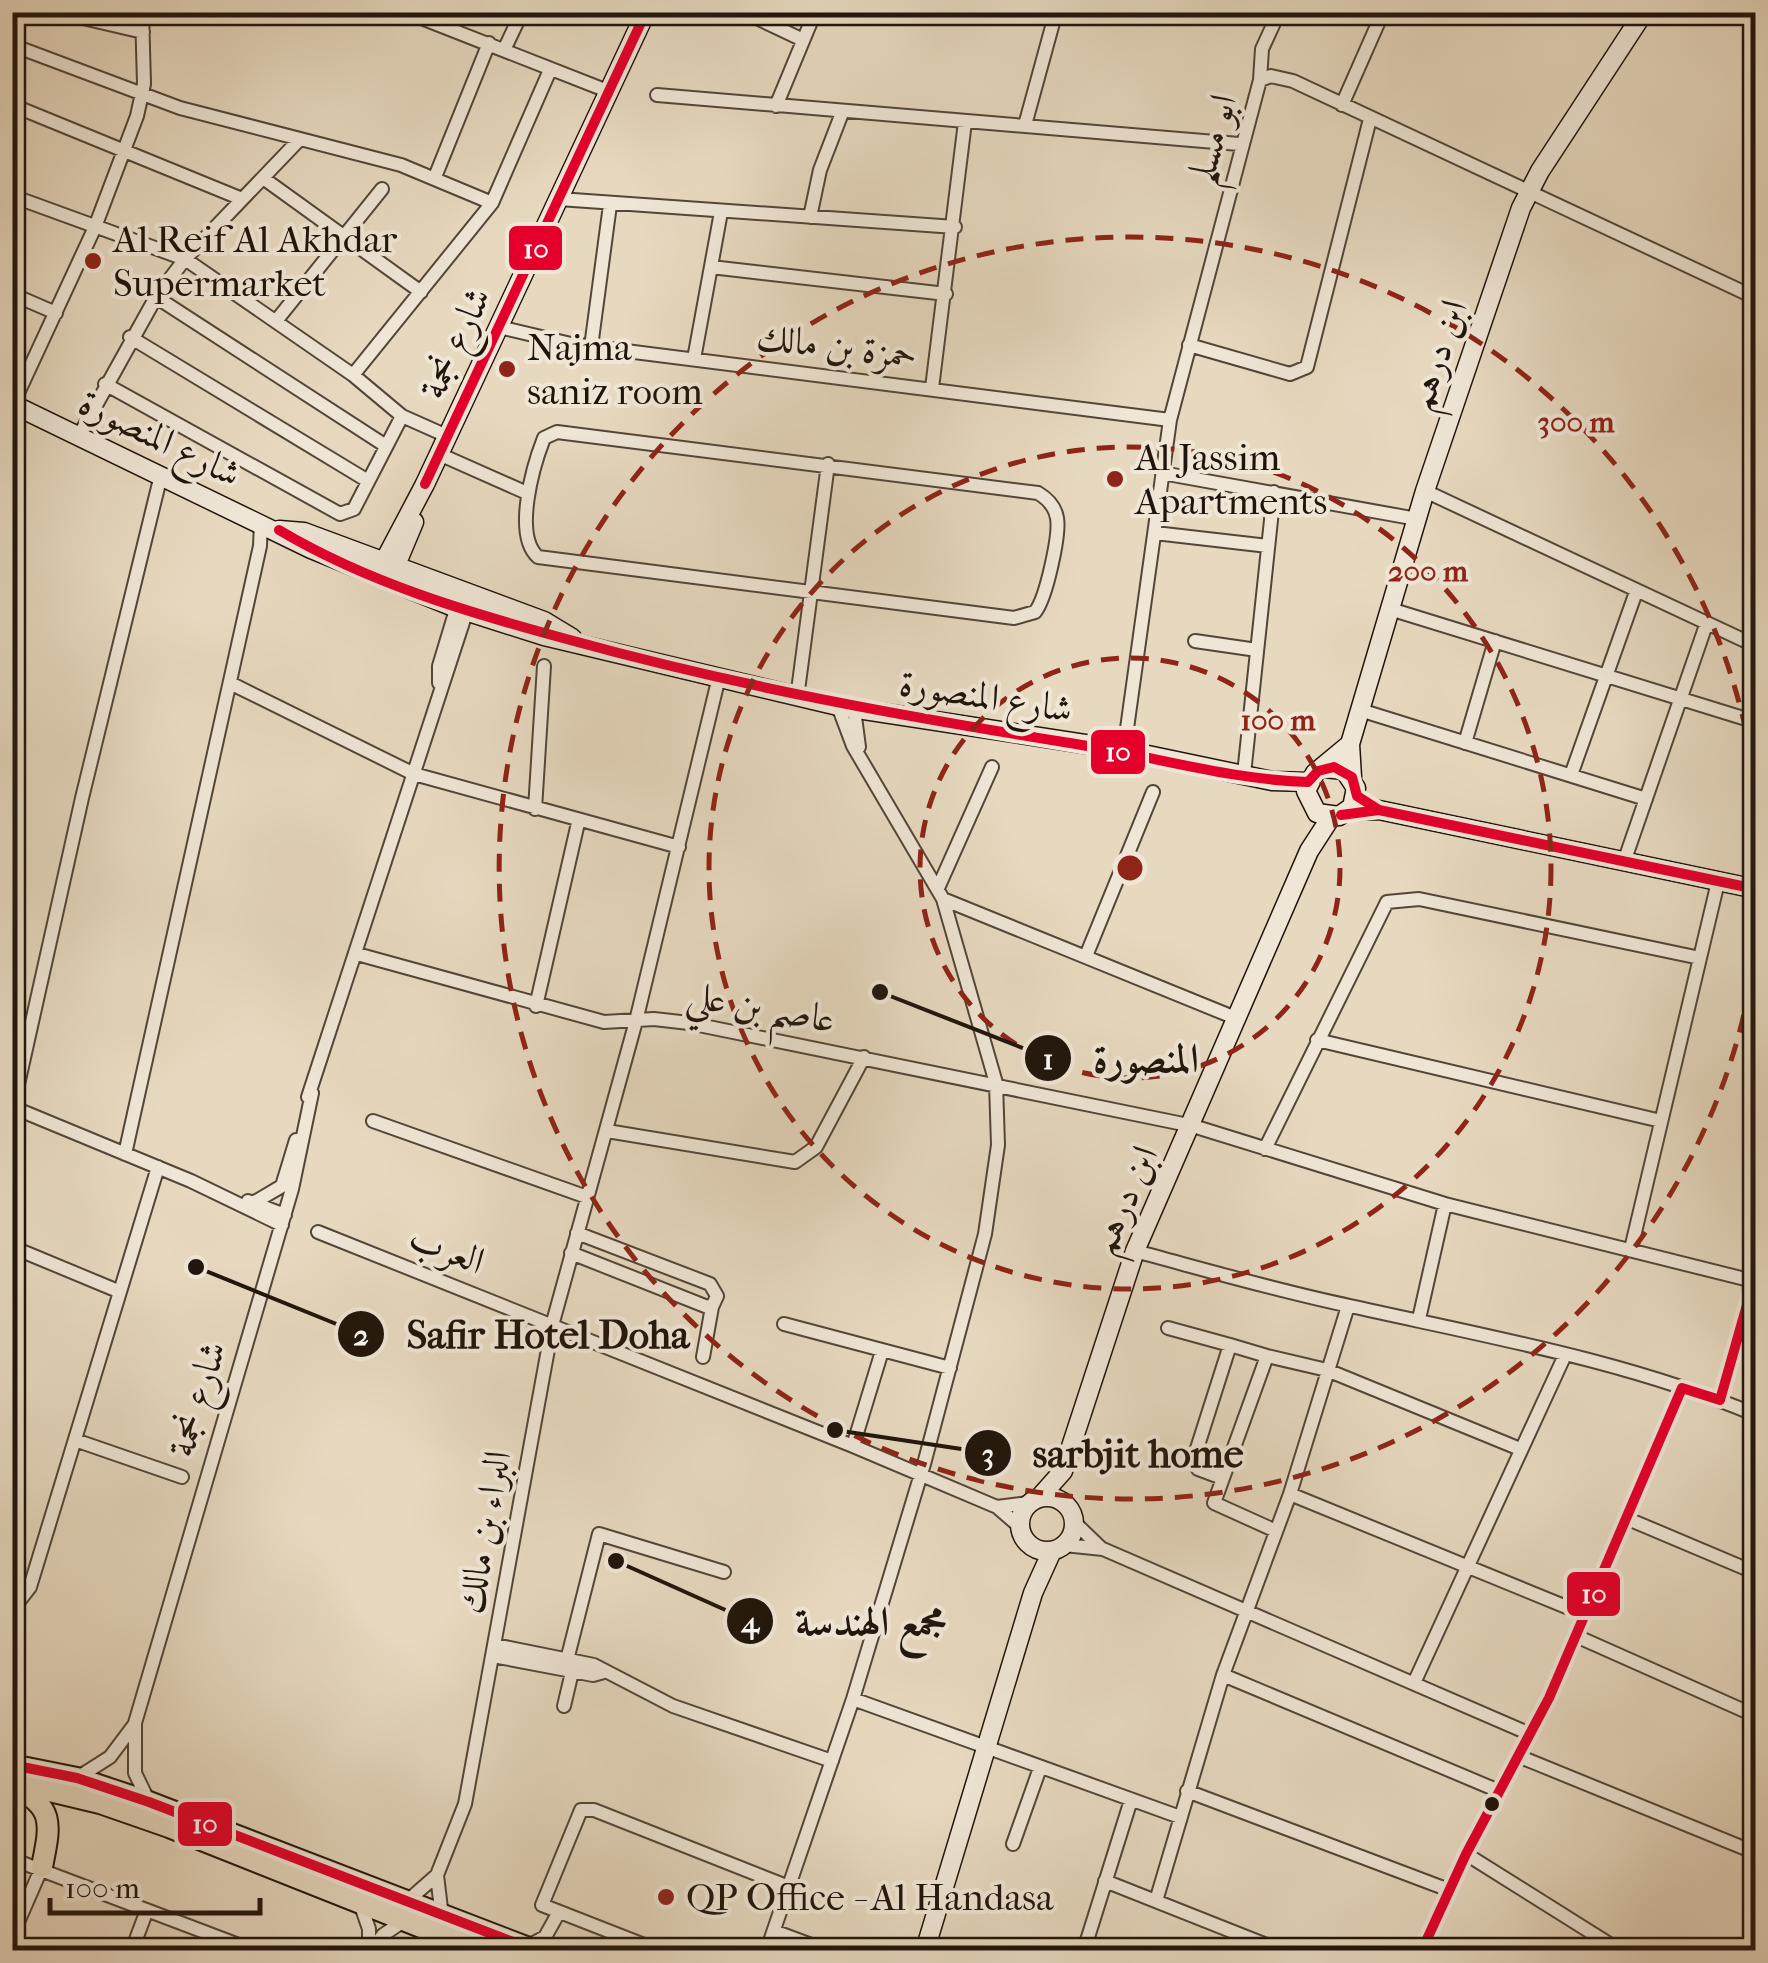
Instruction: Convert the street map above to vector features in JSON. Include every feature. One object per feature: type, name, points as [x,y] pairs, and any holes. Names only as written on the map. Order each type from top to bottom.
[{"type":"main road","name":"شارع نجمة","points":[[386,570],[646,12]]},
{"type":"main road","name":"ابن درهم","points":[[1034,1500],[1063,1472],[1135,1251],[1193,1126],[1331,799],[1416,519],[1530,190],[1644,12]]},
{"type":"main road","name":"شارع المنصورة","points":[[13,404],[260,523],[279,530],[304,532],[544,636],[575,640],[718,681],[797,698],[1124,750],[1244,774],[1380,810],[1756,889]]},
{"type":"main road","points":[[1324,768],[1350,744]]},
{"type":"main road","points":[[1324,768],[1339,768],[1331,799]]},
{"type":"main road","points":[[1324,768],[1331,799]]},
{"type":"main road","name":"ابن درهم","points":[[1063,1472],[1072,1517]]},
{"type":"main road","points":[[925,1950],[1033,1593],[1058,1548],[1072,1517],[1054,1497],[1034,1500],[1019,1526],[1028,1543],[1058,1548]]},
{"type":"main road","points":[[12,1765],[78,1778],[149,1802],[405,1912],[479,1950]]},
{"type":"main road","points":[[12,1784],[37,1798],[44,1808],[48,1838],[42,1867]]},
{"type":"main road","points":[[12,1784],[100,1802],[360,1904],[442,1917],[530,1949]]},
{"type":"street","points":[[12,30],[17,12]]},
{"type":"street","points":[[57,12],[143,32]]},
{"type":"street","points":[[13,404],[95,227],[124,150],[142,95],[142,12]]},
{"type":"street","points":[[406,12],[610,92]]},
{"type":"street","points":[[504,50],[522,12]]},
{"type":"street","points":[[744,12],[801,40]]},
{"type":"street","points":[[776,106],[815,12]]},
{"type":"street","points":[[1025,124],[1056,12]]},
{"type":"street","points":[[1260,80],[1259,62],[1279,12]]},
{"type":"street","points":[[1342,105],[1383,12]]},
{"type":"street","points":[[435,177],[488,43]]},
{"type":"street","points":[[12,45],[142,95],[243,128],[435,177],[492,203]]},
{"type":"street","points":[[353,374],[492,203],[550,70]]},
{"type":"street","name":"ابو مسلم","points":[[1124,750],[1170,420],[1260,80],[1279,76],[1756,298]]},
{"type":"street","points":[[657,96],[1240,144]]},
{"type":"street","points":[[12,105],[242,199]]},
{"type":"street","points":[[810,217],[820,170],[842,113]]},
{"type":"street","points":[[1189,346],[1290,374],[1306,367],[1370,119]]},
{"type":"street","points":[[932,388],[955,227],[964,122]]},
{"type":"street","points":[[80,434],[130,337],[156,298],[185,260],[299,140]]},
{"type":"street","points":[[263,178],[421,292]]},
{"type":"street","points":[[276,321],[382,189]]},
{"type":"street","points":[[12,196],[185,260],[353,374],[444,445],[528,493]]},
{"type":"street","points":[[559,200],[955,227]]},
{"type":"street","points":[[591,346],[610,205]]},
{"type":"street","points":[[694,359],[721,212]]},
{"type":"street","points":[[711,268],[946,294]]},
{"type":"street","points":[[12,294],[56,313]]},
{"type":"street","points":[[156,298],[386,446]]},
{"type":"street","name":"حمزة بن مالك","points":[[498,327],[591,346],[1170,420]]},
{"type":"street","points":[[130,337],[368,481]]},
{"type":"street","points":[[106,384],[336,514],[354,509],[402,416]]},
{"type":"street","points":[[558,432],[828,464],[1038,493],[1052,505],[1058,524],[1044,600],[1029,616],[538,557],[528,542],[528,493],[544,438],[558,432]]},
{"type":"street","points":[[797,698],[828,464]]},
{"type":"street","points":[[1162,473],[1416,519]]},
{"type":"street","points":[[161,476],[82,798],[13,1107],[237,1201],[253,1202],[287,1187]]},
{"type":"street","points":[[1244,774],[1274,492]]},
{"type":"street","points":[[1425,492],[1752,645],[1756,626]]},
{"type":"street","points":[[125,1154],[260,546],[260,523]]},
{"type":"street","points":[[1155,534],[1268,546]]},
{"type":"street","points":[[1571,774],[1636,592]]},
{"type":"street","name":"شارع نجمة","points":[[149,1802],[135,1773],[135,1723],[283,1220],[287,1187],[312,1094],[414,774],[439,686],[439,666],[464,602]]},
{"type":"street","points":[[1390,609],[1756,722]]},
{"type":"street","points":[[1624,862],[1706,625]]},
{"type":"street","points":[[1194,641],[1257,650]]},
{"type":"street","points":[[1465,742],[1494,641]]},
{"type":"street","points":[[534,809],[544,666]]},
{"type":"street","name":"البراء بن مالك","points":[[370,1950],[437,1876],[464,1804],[553,1322],[636,1021],[718,681]]},
{"type":"street","points":[[230,683],[414,774],[578,823],[679,847]]},
{"type":"street","points":[[767,1950],[853,1699],[921,1476],[992,1201],[998,1145],[996,1083],[940,893],[858,749],[846,708]]},
{"type":"street","points":[[1360,710],[1646,799]]},
{"type":"street","points":[[940,893],[992,767]]},
{"type":"street","points":[[1086,956],[1153,792]]},
{"type":"street","points":[[536,1006],[578,823]]},
{"type":"street","points":[[1632,1249],[1718,882]]},
{"type":"street","points":[[940,893],[1238,1019]]},
{"type":"street","points":[[1266,1149],[1387,902],[1401,899],[1700,958]]},
{"type":"street","name":"عاصم بن علي","points":[[357,954],[604,1022],[689,1024],[996,1083],[1193,1126],[1445,1204],[1754,1276]]},
{"type":"street","points":[[1317,1040],[1661,1121]]},
{"type":"street","points":[[606,1131],[794,1162],[816,1147],[864,1057]]},
{"type":"street","points":[[373,1122],[587,1197]]},
{"type":"street","points":[[12,1610],[30,1586],[158,1167]]},
{"type":"street","points":[[237,1201],[242,1208],[283,1220]]},
{"type":"street","points":[[253,1202],[283,1220]]},
{"type":"street","points":[[1418,1319],[1445,1204]]},
{"type":"street","name":"العرب","points":[[318,1232],[553,1322],[853,1446],[998,1507],[1019,1526]]},
{"type":"street","points":[[576,1233],[714,1286],[718,1292],[703,1357]]},
{"type":"street","points":[[12,1247],[118,1291]]},
{"type":"street","points":[[1135,1251],[1348,1306],[1564,1355],[1682,1388],[1756,1415]]},
{"type":"street","points":[[571,1253],[712,1307]]},
{"type":"street","points":[[1720,1400],[1754,1276]]},
{"type":"street","points":[[1156,1901],[1223,1676],[1290,1494],[1348,1306]]},
{"type":"street","points":[[784,1324],[950,1368]]},
{"type":"street","points":[[1168,1328],[1327,1370],[1520,1449]]},
{"type":"street","points":[[1222,1478],[1198,1469],[1193,1461],[1230,1345]]},
{"type":"street","points":[[853,1446],[882,1351]]},
{"type":"street","points":[[1414,1683],[1564,1355]]},
{"type":"street","points":[[1267,1356],[1222,1478],[1216,1506],[1276,1531]]},
{"type":"street","points":[[1422,1950],[1586,1615],[1682,1388]]},
{"type":"street","points":[[75,1440],[182,1477]]},
{"type":"street","points":[[1290,1494],[1586,1615]]},
{"type":"street","name":"العرب","points":[[998,1507],[1034,1500]]},
{"type":"street","points":[[1072,1517],[1102,1549]]},
{"type":"street","points":[[1628,1519],[1756,1574]]},
{"type":"street","points":[[564,1706],[598,1534],[724,1572]]},
{"type":"street","points":[[1058,1548],[1102,1549],[1530,1734]]},
{"type":"street","points":[[1576,1636],[1756,1716]]},
{"type":"street","points":[[494,1650],[604,1672],[674,1706],[832,1760]]},
{"type":"street","points":[[1223,1676],[1499,1791]]},
{"type":"street","points":[[853,1699],[1180,1818]]},
{"type":"street","name":"شارع نجمة","points":[[78,1778],[110,1757],[135,1723]]},
{"type":"street","points":[[1518,1756],[1750,1851],[1756,1827]]},
{"type":"street","points":[[1013,1844],[1040,1768]]},
{"type":"street","points":[[1187,1791],[1449,1890]]},
{"type":"street","points":[[1084,1950],[1131,1800]]},
{"type":"street","points":[[657,1950],[542,1904],[577,1814],[586,1808],[789,1887]]},
{"type":"street","points":[[1466,1854],[1619,1950]]},
{"type":"street","points":[[12,1859],[42,1867],[252,1950]]},
{"type":"street","points":[[12,1936],[42,1867]]},
{"type":"street","name":"البراء بن مالك","points":[[437,1876],[442,1917]]},
{"type":"street","points":[[1104,1881],[1280,1950]]},
{"type":"street","points":[[360,1904],[369,1930],[370,1950]]},
{"type":"street","points":[[132,1950],[147,1910]]},
{"type":"street","points":[[530,1949],[546,1936],[559,1912]]},
{"type":"street","points":[[774,1931],[826,1950]]},
{"type":"transit line","name":"10","points":[[425,484],[646,12]]},
{"type":"transit line","name":"10","points":[[279,530],[348,566],[420,595],[634,657],[821,699],[1250,777],[1308,782],[1318,771],[1334,767],[1352,777],[1357,796],[1379,810]]},
{"type":"transit line","name":"10","points":[[1341,815],[1379,810],[1756,889]]},
{"type":"transit line","name":"10","points":[[1422,1950],[1466,1854],[1549,1698],[1682,1388],[1720,1400],[1756,1273]]},
{"type":"transit line","name":"10","points":[[12,1765],[77,1778],[149,1802],[534,1950]]},
{"type":"place","name":"Al Reif Al Akhdar Supermarket","points":[[93,261]]},
{"type":"place","name":"Najma saniz room","points":[[507,369]]},
{"type":"place","name":"Al Jassim Apartments","points":[[1115,479]]},
{"type":"place","name":"المنصورة","points":[[880,992]]},
{"type":"place","name":"Safir Hotel Doha","points":[[196,1267]]},
{"type":"place","name":"sarbjit home","points":[[835,1430]]},
{"type":"place","name":"مجمع الهندسة","points":[[616,1561]]},
{"type":"place","name":"QP Office - Al Handasa","points":[[666,1897]]}]
